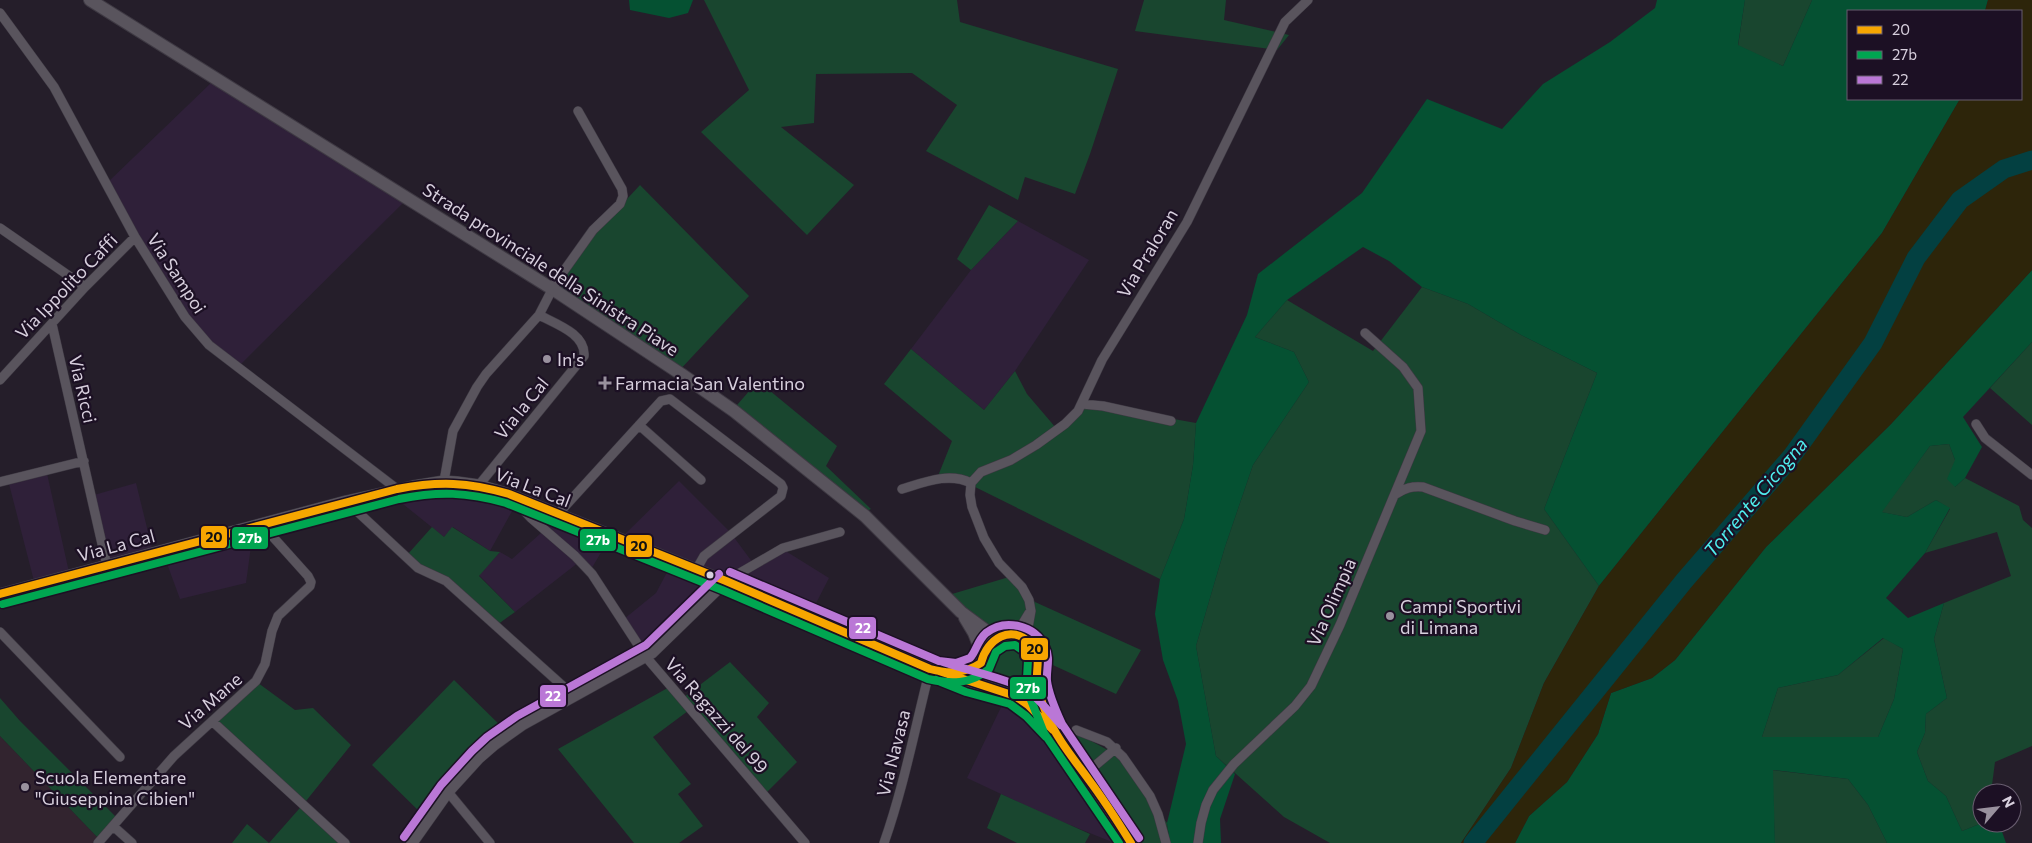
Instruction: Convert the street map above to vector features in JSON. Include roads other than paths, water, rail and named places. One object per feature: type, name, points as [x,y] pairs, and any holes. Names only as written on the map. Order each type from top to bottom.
[{"type":"main road","name":"Strada provinciale della Sinistra Piave","points":[[90,0],[554,290],[727,406],[865,516],[961,612]]},
{"type":"main road","points":[[961,612],[996,638]]},
{"type":"main road","points":[[961,612],[974,633],[981,658],[982,671],[990,685],[1003,692],[1011,693],[1026,703],[1055,733],[1131,843]]},
{"type":"main road","points":[[981,658],[988,644],[996,638],[1012,634],[1023,637],[1032,644],[1039,660],[1036,677],[1040,698],[1055,733]]},
{"type":"main road","points":[[1011,693],[1025,688],[1036,677]]},
{"type":"street","name":"Via Praloran","points":[[971,483],[981,472],[1011,460],[1036,445],[1065,424],[1082,404],[1102,360],[1187,222],[1285,22],[1308,0]]},
{"type":"street","name":"Via Sampoi","points":[[0,13],[54,87],[135,237],[185,317],[209,345],[397,489]]},
{"type":"street","points":[[444,481],[453,431],[477,388],[486,374],[539,314],[564,271],[593,230],[620,204],[623,196],[622,189],[578,111]]},
{"type":"street","points":[[0,228],[85,287]]},
{"type":"street","name":"Via Ippolito Caffi","points":[[0,380],[85,287],[135,237]]},
{"type":"street","name":"Via la Cal","points":[[478,485],[584,356],[585,348],[582,342],[571,332],[539,314]]},
{"type":"street","name":"Via Ricci","points":[[52,324],[107,566]]},
{"type":"street","name":"Via Olimpia","points":[[1198,843],[1206,805],[1213,790],[1234,764],[1295,706],[1311,686],[1340,625],[1421,431],[1418,388],[1404,367],[1365,333]]},
{"type":"street","points":[[558,514],[661,401],[670,399],[781,484],[783,488],[781,496],[704,556],[696,570]]},
{"type":"street","points":[[1082,404],[1103,406],[1171,421]]},
{"type":"street","points":[[1976,424],[1985,438],[2032,475]]},
{"type":"street","points":[[639,425],[701,480]]},
{"type":"street","points":[[0,482],[84,462]]},
{"type":"street","points":[[902,489],[924,482],[948,478],[964,479],[971,483],[972,507],[984,538],[999,563],[1025,591],[1029,600],[1031,611],[1028,628],[1032,644]]},
{"type":"street","name":"Via La Cal","points":[[0,594],[346,501],[397,489],[444,481],[478,485],[509,494],[726,581],[930,669],[980,685],[990,685]]},
{"type":"street","points":[[1396,494],[1405,488],[1423,487],[1545,530]]},
{"type":"street","name":"Via Ragazzi del 99","points":[[509,494],[531,518],[579,560],[592,574],[646,657],[804,842]]},
{"type":"street","points":[[346,501],[418,568],[446,581],[574,696]]},
{"type":"street","name":"Via Mane","points":[[98,843],[174,756],[256,682],[266,664],[272,631],[278,616],[311,584],[308,576],[273,537],[268,523]]},
{"type":"street","points":[[412,843],[448,792],[479,758],[507,735],[646,657],[664,643],[726,581],[783,548],[840,532]]},
{"type":"street","points":[[1012,634],[1031,611]]},
{"type":"street","points":[[0,632],[120,757]]},
{"type":"street","name":"Via La Cal","points":[[949,674],[961,674],[972,670],[981,658]]},
{"type":"street","name":"Via Navasa","points":[[884,843],[896,809],[930,669]]},
{"type":"street","points":[[213,722],[345,843]]},
{"type":"street","points":[[1076,730],[1107,742],[1116,748],[1150,796],[1158,814],[1166,843]]},
{"type":"street","points":[[1085,774],[1116,748]]},
{"type":"street","points":[[448,792],[490,843]]},
{"type":"street","points":[[113,826],[132,843]]},
{"type":"waterway","name":"Torrente Cicogna","points":[[1473,843],[1684,581],[1792,456],[1873,343],[1916,258],[1960,200],[2004,169],[2032,160]]},
{"type":"place","name":"In's","points":[[547,359]]},
{"type":"place","name":"Farmacia San Valentino","points":[[605,383]]},
{"type":"place","name":"Campi Sportivi di Limana","points":[[1390,616]]},
{"type":"place","name":"Scuola Elementare \"Giuseppina Cibien\"","points":[[25,787]]}]
